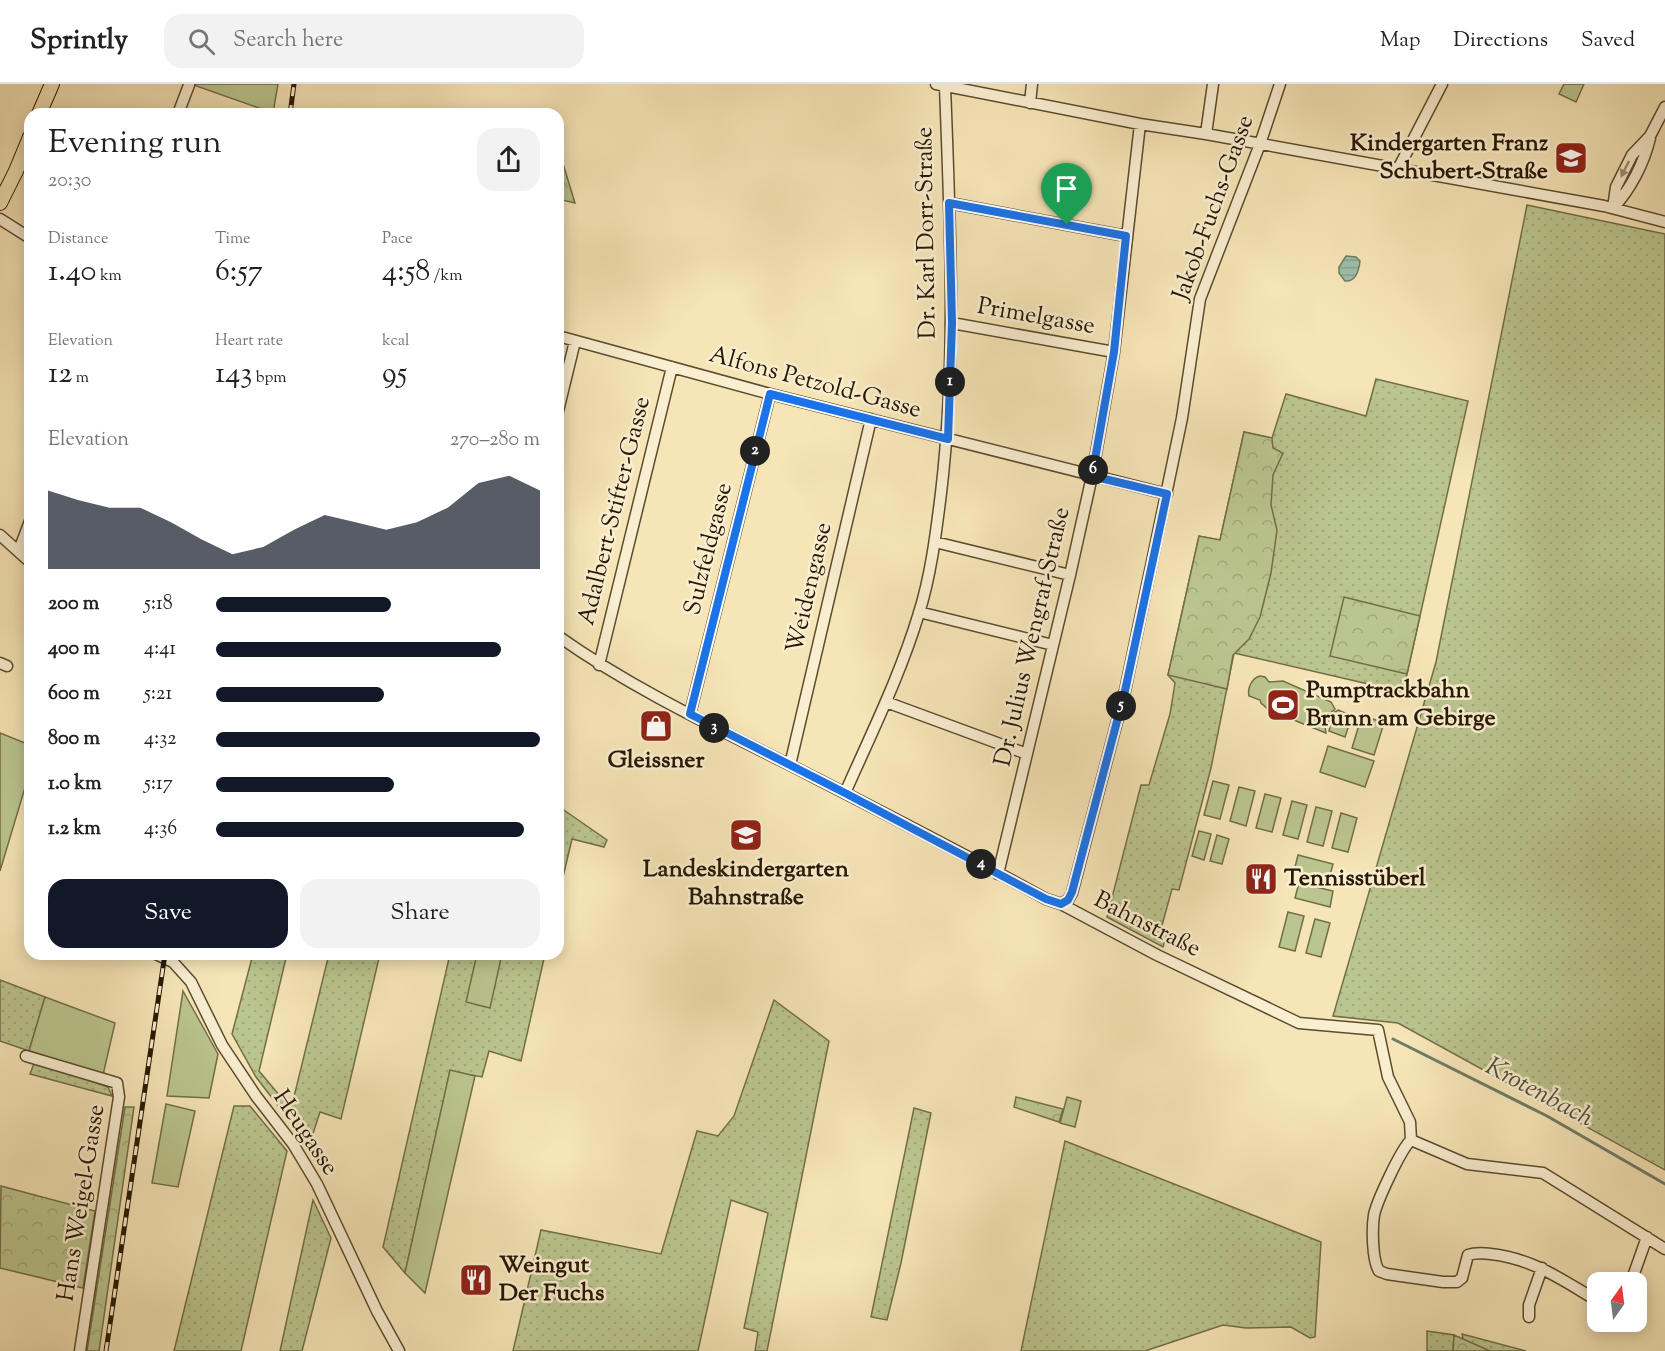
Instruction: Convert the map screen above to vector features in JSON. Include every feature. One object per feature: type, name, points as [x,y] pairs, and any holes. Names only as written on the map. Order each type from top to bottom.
[{"type":"main road","points":[[42,108],[52,84]]},
{"type":"main road","points":[[0,203],[24,152]]},
{"type":"street","points":[[1030,103],[1032,84]]},
{"type":"street","points":[[1206,134],[1213,84]]},
{"type":"street","name":"Jakob-Fuchs-Gasse","points":[[1061,904],[1068,900],[1072,892],[1125,691],[1182,418],[1200,299],[1260,144],[1280,84]]},
{"type":"street","points":[[1398,169],[1442,84]]},
{"type":"street","points":[[180,108],[189,85]]},
{"type":"street","points":[[940,85],[1140,124],[1613,208],[1665,222]]},
{"type":"street","name":"Dr. Karl Dorr-Straße","points":[[845,793],[886,702],[920,612],[935,542],[948,439],[952,323],[949,203],[940,85]]},
{"type":"street","points":[[1613,208],[1616,187],[1632,155],[1650,136],[1665,107]]},
{"type":"street","name":"Dr. Julius Wengraf-Straße","points":[[998,874],[1092,476],[1114,352],[1140,124]]},
{"type":"street","points":[[949,203],[1126,236]]},
{"type":"street","points":[[0,219],[24,234]]},
{"type":"street","name":"Primelgasse","points":[[952,323],[1114,352]]},
{"type":"street","name":"Alfons Petzold-Gasse","points":[[564,338],[770,394],[1167,494]]},
{"type":"street","points":[[564,386],[575,341]]},
{"type":"street","name":"Adalbert-Stifter-Gasse","points":[[599,665],[672,367]]},
{"type":"street","name":"Sulzfeldgasse","points":[[690,714],[770,394]]},
{"type":"street","name":"Weidengasse","points":[[790,765],[871,419]]},
{"type":"street","points":[[0,535],[24,555]]},
{"type":"street","points":[[19,550],[24,537]]},
{"type":"street","points":[[935,542],[1070,575]]},
{"type":"street","points":[[920,612],[1053,645]]},
{"type":"street","name":"Bahnstraße","points":[[564,640],[599,665],[690,714],[1046,899],[1061,904],[1157,955],[1299,1023],[1378,1030],[1388,1077],[1410,1122],[1411,1140]]},
{"type":"street","points":[[886,702],[1027,754]]},
{"type":"street","name":"Heugasse","points":[[169,960],[191,982],[222,1045],[256,1096],[293,1144],[317,1184],[377,1311],[399,1351]]},
{"type":"street","name":"Hans Weigel-Gasse","points":[[26,1056],[117,1083],[118,1104],[80,1351]]},
{"type":"street","points":[[1587,1294],[1542,1268],[1508,1256],[1484,1253],[1468,1255],[1464,1275],[1457,1282],[1395,1276],[1379,1270],[1375,1262],[1374,1216],[1402,1153],[1411,1140],[1462,1163],[1543,1173],[1665,1249]]},
{"type":"street","points":[[1635,1272],[1647,1237]]},
{"type":"street","points":[[1529,1317],[1529,1305],[1542,1268]]},
{"type":"green space","points":[[191,84],[278,84],[274,108],[259,108]]},
{"type":"green space","points":[[1564,84],[1584,84],[1576,102],[1559,94]]},
{"type":"green space","points":[[564,167],[575,203],[564,200]]},
{"type":"green space","points":[[1527,205],[1665,234],[1665,1170],[1398,1023],[1333,1016],[1436,662]]},
{"type":"green space","points":[[1376,379],[1468,401],[1403,692],[1234,653],[1211,768],[1179,890],[1172,889],[1161,929],[1168,932],[1163,947],[1107,917],[1141,785],[1149,785],[1170,714],[1175,683],[1168,675],[1199,536],[1220,540],[1244,432],[1272,438],[1286,394],[1366,416]]},
{"type":"green space","points":[[1244,432],[1272,438],[1273,448],[1283,453],[1273,475],[1271,505],[1277,530],[1271,573],[1260,617],[1249,639],[1233,655],[1227,689],[1168,675],[1199,536],[1220,540]]},
{"type":"green space","points":[[1344,597],[1420,616],[1407,674],[1330,656]]},
{"type":"green space","name":"Pumptrackbahn Brunn am Gebirge","points":[[1260,676],[1265,677],[1269,682],[1283,681],[1331,702],[1335,709],[1327,716],[1329,722],[1325,726],[1326,733],[1269,710],[1260,700],[1249,696],[1251,684]]},
{"type":"green space","points":[[1338,710],[1352,716],[1345,737],[1329,731],[1333,713]]},
{"type":"green space","points":[[1362,715],[1384,723],[1374,755],[1352,748]]},
{"type":"green space","points":[[0,733],[24,743],[24,791],[0,871]]},
{"type":"green space","points":[[1328,746],[1374,761],[1365,787],[1320,772]]},
{"type":"green space","points":[[1213,781],[1229,785],[1220,819],[1204,815]]},
{"type":"green space","points":[[1239,787],[1255,791],[1246,826],[1230,821]]},
{"type":"green space","points":[[1265,794],[1281,798],[1272,832],[1256,828]]},
{"type":"green space","points":[[1292,801],[1307,805],[1298,839],[1283,835]]},
{"type":"green space","points":[[1316,807],[1332,811],[1323,846],[1307,842]]},
{"type":"green space","points":[[564,810],[607,840],[604,847],[572,839],[564,873]]},
{"type":"green space","points":[[1341,813],[1357,818],[1348,852],[1332,848]]},
{"type":"green space","points":[[1199,831],[1211,834],[1204,860],[1192,856]]},
{"type":"green space","points":[[1217,835],[1229,839],[1222,864],[1210,861]]},
{"type":"green space","points":[[1298,855],[1333,864],[1329,879],[1294,871]]},
{"type":"green space","points":[[1299,883],[1333,891],[1330,907],[1295,898]]},
{"type":"green space","points":[[1288,912],[1304,916],[1295,951],[1279,947]]},
{"type":"green space","points":[[1315,919],[1330,923],[1321,957],[1306,953]]},
{"type":"green space","points":[[251,960],[286,960],[259,1071],[291,1109],[328,960],[379,960],[341,1119],[320,1112],[309,1146],[256,1077],[232,1034]]},
{"type":"green space","points":[[449,960],[544,960],[521,1061],[489,1051],[482,1077],[450,1071],[405,1273],[383,1247]]},
{"type":"green space","points":[[476,960],[501,960],[490,1008],[466,1002]]},
{"type":"green space","points":[[0,980],[45,997],[29,1051],[0,1041]]},
{"type":"green space","points":[[183,991],[218,1054],[209,1098],[167,1096]]},
{"type":"green space","points":[[45,997],[115,1023],[103,1075],[29,1051]]},
{"type":"green space","points":[[774,1000],[829,1041],[767,1351],[755,1351],[758,1332],[744,1328],[768,1213],[731,1200],[698,1351],[513,1351],[541,1230],[661,1254],[697,1131],[718,1136],[734,1116]]},
{"type":"green space","points":[[35,1061],[108,1087],[112,1096],[30,1074]]},
{"type":"green space","points":[[450,1070],[475,1076],[425,1293],[405,1273]]},
{"type":"green space","points":[[1016,1097],[1063,1109],[1059,1122],[1014,1107]]},
{"type":"green space","points":[[1067,1097],[1081,1101],[1075,1127],[1060,1123]]},
{"type":"green space","points":[[166,1104],[195,1111],[178,1187],[152,1183]]},
{"type":"green space","points":[[234,1106],[250,1106],[287,1151],[241,1351],[174,1351]]},
{"type":"green space","points":[[125,1107],[134,1107],[99,1351],[87,1351]]},
{"type":"green space","points":[[914,1108],[931,1113],[901,1263],[887,1320],[871,1317]]},
{"type":"green space","points":[[1065,1141],[1321,1242],[1315,1337],[1310,1338],[1291,1327],[1246,1328],[1223,1325],[1145,1351],[1021,1351]]},
{"type":"green space","points":[[1,1186],[95,1211],[83,1288],[0,1268]]},
{"type":"green space","points":[[313,1200],[331,1238],[302,1351],[280,1351]]},
{"type":"green space","points":[[1427,1331],[1454,1335],[1453,1351],[1427,1351]]},
{"type":"green space","points":[[1462,1334],[1526,1351],[1466,1351]]},
{"type":"green space","points":[[1454,1335],[1490,1351],[1453,1351]]},
{"type":"shaded area","points":[[1346,256],[1356,257],[1360,261],[1358,272],[1349,281],[1345,281],[1339,273],[1339,267]]},
{"type":"waterway","name":"Krotenbach","points":[[1393,1039],[1547,1116],[1665,1184]]},
{"type":"railway","points":[[291,108],[294,84]]},
{"type":"railway","points":[[106,1351],[164,960]]},
{"type":"place","name":"Kindergarten Franz Schubert-Straße","points":[[1571,158]]},
{"type":"place","name":"Pumptrackbahn Brunn am Gebirge","points":[[1283,705]]},
{"type":"place","name":"Gleissner","points":[[656,726]]},
{"type":"place","name":"Landeskindergarten Bahnstraße","points":[[746,835]]},
{"type":"place","name":"Tennisstüberl","points":[[1261,879]]},
{"type":"place","name":"Weingut Der Fuchs","points":[[476,1280]]},
{"type":"route","points":[[949,203],[1067,225],[1126,236],[1114,352],[1092,476],[1167,494],[1125,691],[1072,892],[1068,900],[1061,904],[1046,899],[690,714],[770,394],[948,439],[952,323],[949,203]]}]
